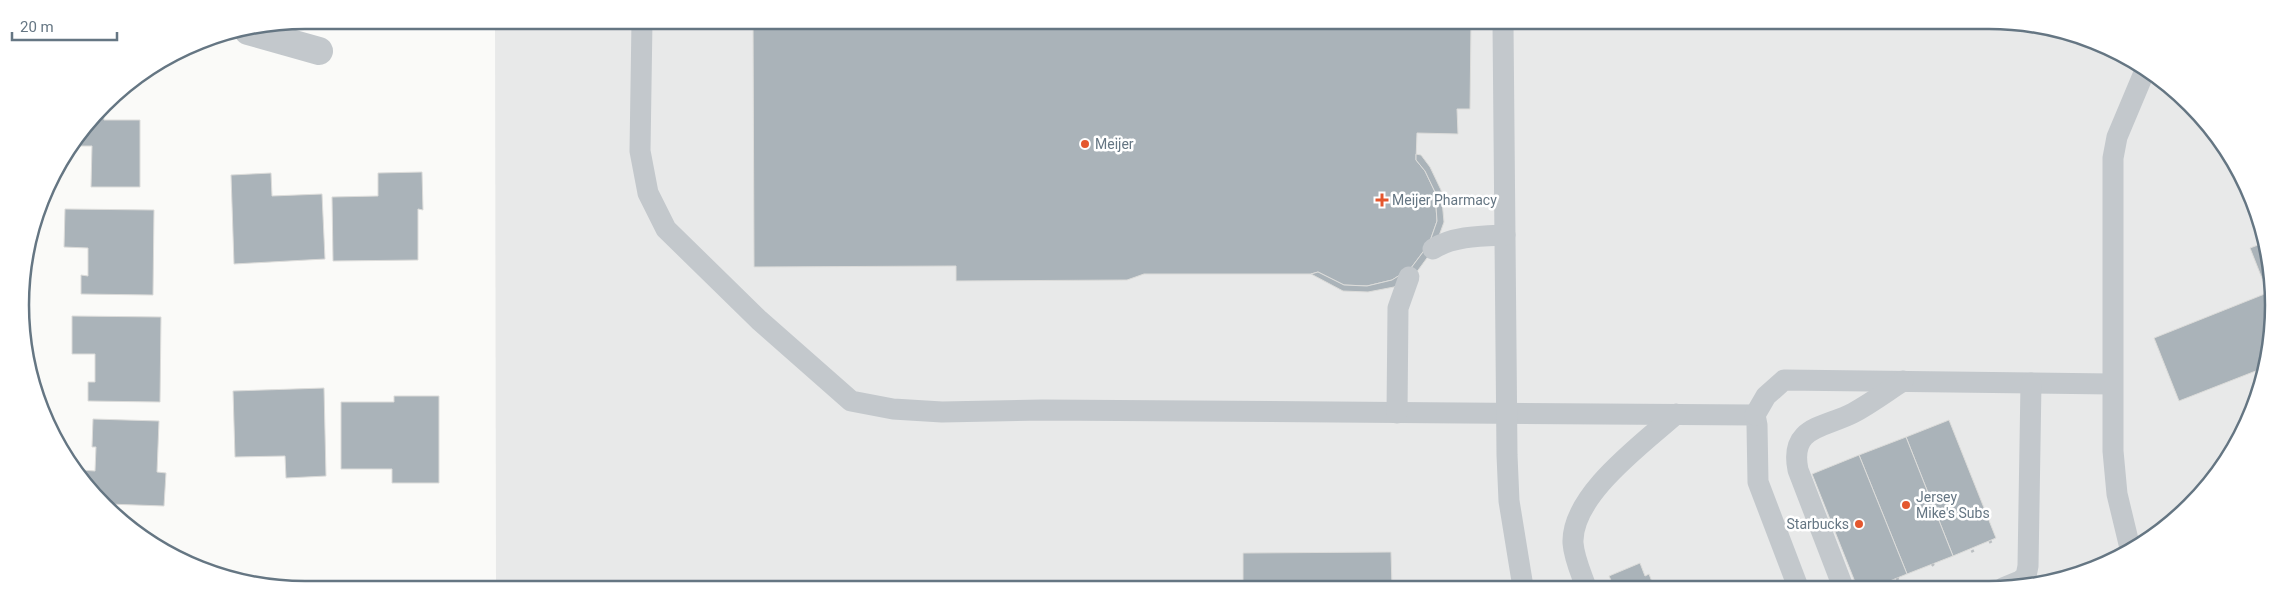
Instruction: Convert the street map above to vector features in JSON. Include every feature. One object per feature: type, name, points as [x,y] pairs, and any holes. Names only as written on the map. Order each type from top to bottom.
[{"type":"street","points":[[256,33],[319,51]]},
{"type":"lane","points":[[642,29],[640,151],[648,193],[666,229],[759,320],[851,401],[893,409],[942,412],[1042,410],[1755,414]]},
{"type":"lane","points":[[1503,29],[1506,414],[1509,501],[1522,581]]},
{"type":"lane","points":[[2129,543],[2117,494],[2113,451],[2113,158],[2117,137],[2143,76]]},
{"type":"lane","points":[[1433,249],[1439,245],[1466,238],[1505,235]]},
{"type":"lane","points":[[1397,413],[1398,308],[1409,277]]},
{"type":"lane","points":[[1796,581],[1758,482],[1757,425],[1755,414],[1766,396],[1784,380],[2112,384]]},
{"type":"lane","points":[[1841,581],[1798,470],[1796,460],[1798,446],[1804,434],[1819,425],[1852,414],[1903,382]]},
{"type":"lane","points":[[2022,579],[2026,576],[2028,566],[2031,383]]},
{"type":"lane","points":[[1584,581],[1573,543],[1575,527],[1586,501],[1676,414]]},
{"type":"shaded area","points":[[495,29],[2007,29],[2025,31],[2078,43],[2111,57],[2142,75],[2171,97],[2197,123],[2228,167],[2251,216],[2260,251],[2265,287],[2265,323],[2260,359],[2251,394],[2244,411],[2219,458],[2197,487],[2171,513],[2142,535],[2095,560],[2078,567],[2043,576],[2007,581],[496,581]]},
{"type":"building","name":"Meijer","points":[[753,29],[1471,29],[1470,109],[1457,109],[1458,134],[1417,133],[1416,160],[1425,171],[1435,192],[1437,221],[1429,244],[1411,268],[1392,280],[1367,286],[1344,285],[1318,272],[1311,274],[1144,274],[1127,280],[956,281],[956,266],[754,267]]},
{"type":"building","points":[[104,116],[104,120],[140,120],[140,187],[91,187],[92,146],[79,146]]},
{"type":"building","points":[[1416,154],[1421,155],[1430,167],[1441,190],[1444,222],[1435,247],[1416,273],[1394,287],[1368,292],[1343,291],[1311,274],[1318,272],[1344,285],[1367,286],[1392,280],[1411,268],[1429,244],[1437,221],[1435,192],[1425,171],[1416,160]]},
{"type":"building","points":[[422,172],[423,210],[418,209],[418,260],[333,261],[332,197],[378,196],[378,173]]},
{"type":"building","points":[[271,173],[272,196],[322,194],[325,259],[234,264],[231,175]]},
{"type":"building","points":[[65,209],[154,210],[153,295],[81,294],[81,275],[88,276],[88,248],[64,247]]},
{"type":"building","points":[[2259,245],[2265,285],[2250,248]]},
{"type":"building","points":[[2265,294],[2265,323],[2257,370],[2179,401],[2154,338]]},
{"type":"building","points":[[72,316],[161,317],[160,402],[88,401],[88,382],[95,382],[95,354],[72,354]]},
{"type":"building","points":[[324,388],[326,476],[286,478],[285,456],[235,457],[233,391]]},
{"type":"building","points":[[394,396],[439,396],[439,483],[392,483],[392,469],[341,469],[341,402],[394,402]]},
{"type":"building","points":[[93,419],[159,421],[157,472],[166,473],[164,506],[114,504],[84,470],[95,471],[96,447],[92,447]]},
{"type":"building","points":[[1949,420],[1996,538],[1953,556],[1906,437]]},
{"type":"building","name":"Jersey Mike's Subs","points":[[1906,437],[1953,556],[1907,574],[1859,455]]},
{"type":"building","name":"Starbucks","points":[[1859,455],[1907,574],[1890,581],[1855,581],[1812,474]]},
{"type":"building","points":[[1391,552],[1392,581],[1243,581],[1243,553]]},
{"type":"building","points":[[1640,563],[1645,576],[1649,574],[1652,581],[1611,581],[1609,576]]},
{"type":"place","name":"Meijer","points":[[1085,144]]},
{"type":"place","name":"Meijer Pharmacy","points":[[1382,200]]},
{"type":"place","name":"Jersey Mike's Subs","points":[[1906,505]]},
{"type":"place","name":"Starbucks","points":[[1859,524]]}]
